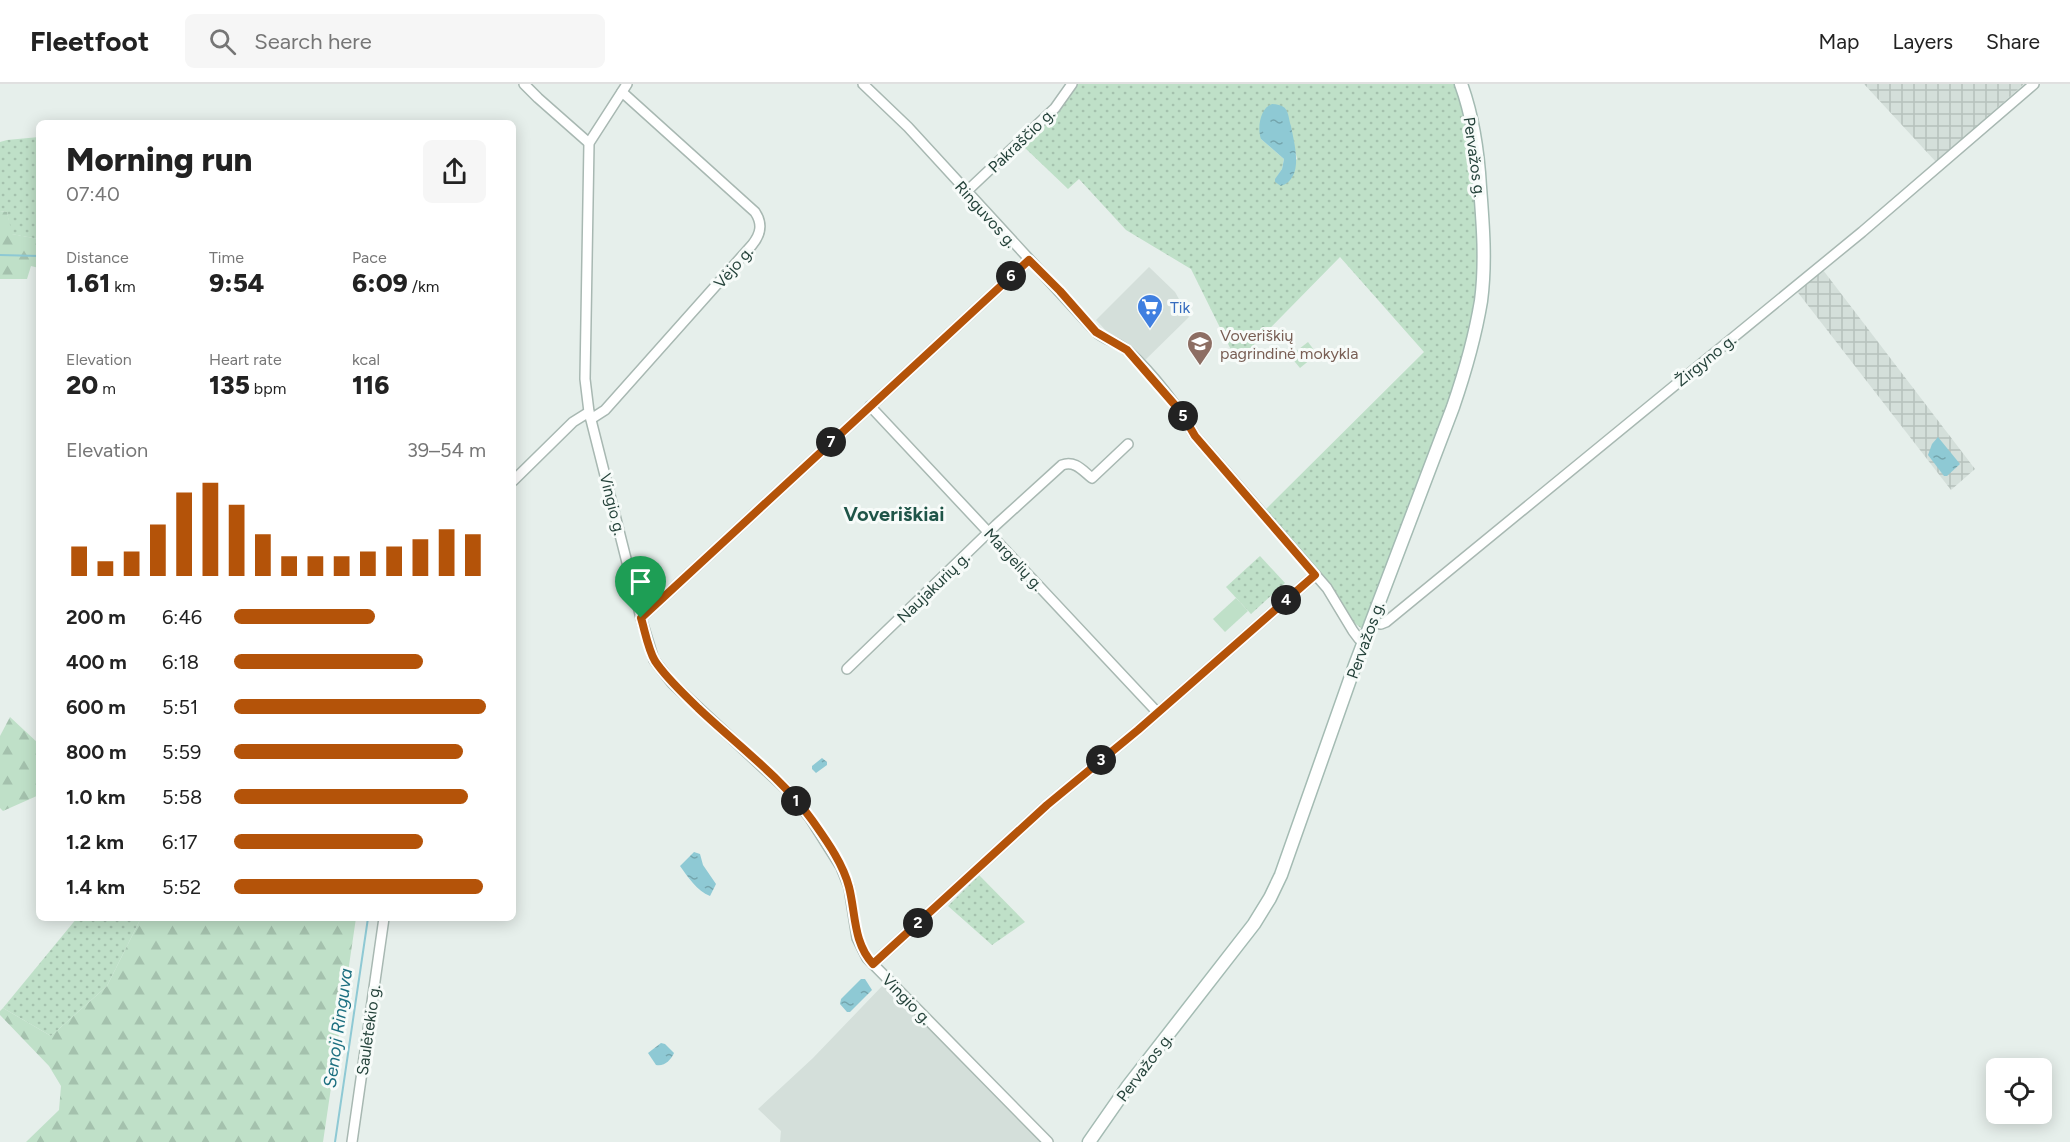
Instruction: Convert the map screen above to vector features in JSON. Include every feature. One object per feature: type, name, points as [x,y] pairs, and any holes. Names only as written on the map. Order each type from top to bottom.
[{"type":"main road","name":"Pervažos g.","points":[[1089,1142],[1128,1086],[1254,924],[1270,898],[1293,844],[1364,641],[1453,407],[1466,370],[1481,299],[1484,266],[1479,170],[1473,131],[1461,84]]},
{"type":"street","points":[[525,84],[589,143],[625,88]]},
{"type":"street","name":"Ringuvos g.","points":[[863,84],[908,127],[1096,332],[1127,350],[1136,360],[1181,412],[1195,436],[1332,595],[1353,631],[1359,639],[1364,641]]},
{"type":"street","name":"Pakraščio g.","points":[[966,192],[1055,108],[1072,84]]},
{"type":"street","name":"Žirgyno g.","points":[[1371,622],[1381,624],[1386,622],[1862,232],[2034,84]]},
{"type":"street","name":"Vėjo g.","points":[[590,416],[605,410],[752,245],[760,231],[759,218],[755,212],[625,88]]},
{"type":"street","name":"Vingio g.","points":[[589,143],[585,379],[590,416],[641,618],[654,660],[672,683],[785,788],[810,818],[841,867],[849,887],[857,938],[873,964],[1048,1142]]},
{"type":"street","points":[[641,618],[1029,260]]},
{"type":"street","name":"Margelių g.","points":[[870,406],[1157,712]]},
{"type":"street","points":[[516,478],[573,422],[590,416]]},
{"type":"street","name":"Naujakurių g.","points":[[847,669],[996,525],[1062,465],[1068,462],[1074,464],[1092,478],[1128,444]]},
{"type":"street","points":[[873,964],[1047,805],[1138,730],[1315,575]]},
{"type":"street","name":"Saulėtekio g.","points":[[352,1142],[384,921]]},
{"type":"shaded area","points":[[1864,84],[2024,84],[1936,162]]},
{"type":"shaded area","points":[[1149,267],[1175,292],[1189,317],[1139,366],[1096,320]]},
{"type":"shaded area","points":[[1823,270],[1975,469],[1951,490],[1796,290]]},
{"type":"shaded area","points":[[885,983],[1043,1142],[780,1142],[781,1131],[758,1109],[813,1058]]},
{"type":"green space","points":[[1074,84],[1456,84],[1467,124],[1474,164],[1480,277],[1472,325],[1452,395],[1364,626],[1361,628],[1353,622],[1335,592],[1264,511],[1424,352],[1340,257],[1237,362],[1191,269],[1126,230],[1079,179],[1068,189],[1023,146],[1061,107]],"holes":[[[1285,108],[1297,159],[1275,180],[1282,169],[1284,159],[1261,139]]]},
{"type":"green space","points":[[36,137],[36,238],[11,234],[7,212],[0,211],[0,142]]},
{"type":"green space","points":[[0,211],[7,212],[12,234],[36,238],[36,267],[31,266],[27,279],[0,279]]},
{"type":"green space","points":[[1308,342],[1317,354],[1300,368],[1290,356]]},
{"type":"green space","points":[[1260,556],[1285,583],[1251,614],[1226,587]]},
{"type":"green space","points":[[1236,598],[1248,611],[1225,632],[1213,619]]},
{"type":"green space","points":[[10,717],[36,741],[36,796],[3,811],[0,808],[0,736]]},
{"type":"green space","points":[[979,875],[1025,922],[992,945],[948,906]]},
{"type":"green space","points":[[75,921],[140,921],[107,986],[51,1036],[3,1008]]},
{"type":"green space","points":[[140,921],[356,921],[323,1142],[26,1142],[59,1110],[61,1086],[49,1066],[0,1015],[0,1011],[3,1008],[51,1036],[107,986]]},
{"type":"water","points":[[1272,104],[1280,105],[1286,110],[1296,159],[1293,176],[1281,186],[1275,182],[1275,179],[1282,169],[1284,159],[1261,139],[1260,135],[1262,114]]},
{"type":"water","points":[[1938,437],[1960,464],[1947,476],[1944,476],[1928,455],[1932,444]]},
{"type":"water","points":[[822,758],[827,765],[816,773],[812,766]]},
{"type":"water","points":[[694,852],[700,854],[703,865],[716,884],[710,896],[697,887],[680,866]]},
{"type":"water","points":[[861,979],[865,979],[872,990],[850,1012],[847,1012],[840,1004],[841,999]]},
{"type":"water","points":[[661,1043],[674,1053],[667,1062],[656,1065],[648,1053]]},
{"type":"waterway","name":"Senoji Ringuva","points":[[0,255],[36,256]]},
{"type":"waterway","name":"Senoji Ringuva","points":[[335,1142],[368,921]]},
{"type":"place","name":"Tik","points":[[1150,330]]},
{"type":"place","name":"Voveriškių pagrindinė mokykla","points":[[1200,367]]},
{"type":"district","name":"Voveriškiai","points":[[894,514]]},
{"type":"route","points":[[1029,260],[1096,332],[1127,350],[1181,412],[1195,436],[1315,575],[1138,730],[1047,805],[873,964],[867,958],[857,938],[849,887],[830,847],[785,788],[672,683],[654,660],[641,618],[1029,260]]}]
